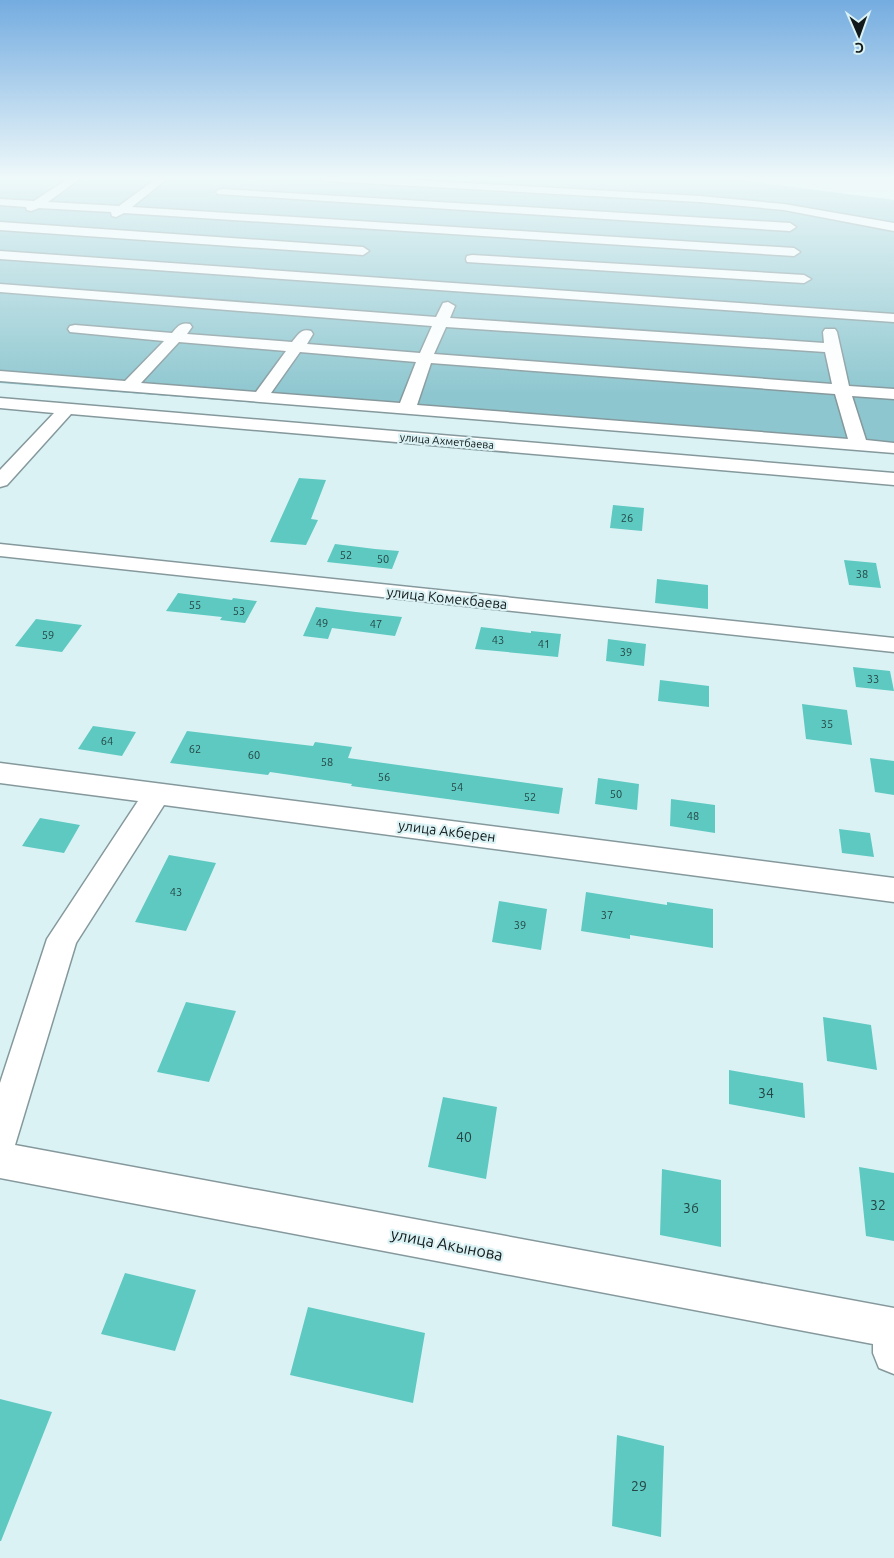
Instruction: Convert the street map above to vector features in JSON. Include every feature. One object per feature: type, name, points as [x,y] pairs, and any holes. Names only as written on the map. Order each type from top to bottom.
[{"type":"street","points":[[0,303],[69,251]]},
{"type":"street","points":[[157,251],[75,328],[425,358],[561,364],[697,374],[894,394]]},
{"type":"street","points":[[129,386],[177,337],[204,303],[252,251]]},
{"type":"street","points":[[359,251],[363,251]]},
{"type":"street","points":[[261,396],[298,347],[363,251]]},
{"type":"street","points":[[407,408],[441,321],[476,251]]},
{"type":"street","points":[[570,327],[587,251]]},
{"type":"street","points":[[699,335],[697,304],[700,251]]},
{"type":"street","points":[[774,251],[794,252],[804,279],[829,313],[832,348],[859,445]]},
{"type":"street","points":[[0,255],[894,318]]},
{"type":"street","points":[[472,259],[804,279]]},
{"type":"street","points":[[0,288],[204,303],[326,303],[441,321],[699,335],[832,348]]},
{"type":"street","points":[[0,376],[894,448]]},
{"type":"street","name":"улица Ахметбаева","points":[[0,403],[894,479]]},
{"type":"street","points":[[0,481],[68,408]]},
{"type":"street","name":"улица Комекбаева","points":[[0,550],[894,645]]},
{"type":"street","name":"улица Акберен","points":[[0,773],[894,890]]},
{"type":"street","points":[[0,1138],[62,940],[157,794]]},
{"type":"street","name":"улица Акынова","points":[[0,1160],[893,1336]]},
{"type":"shaded area","points":[[0,251],[894,251],[894,452],[0,383]]},
{"type":"building","points":[[299,478],[326,480],[311,519],[318,520],[306,545],[270,542]]},
{"type":"building","points":[[613,505],[644,508],[642,531],[610,528]]},
{"type":"building","points":[[335,544],[399,551],[392,569],[327,562]]},
{"type":"building","points":[[844,560],[876,563],[881,588],[849,585]]},
{"type":"building","points":[[657,579],[708,585],[708,609],[655,603]]},
{"type":"building","points":[[178,593],[232,600],[233,598],[257,601],[245,623],[220,620],[222,617],[166,611]]},
{"type":"building","points":[[316,607],[402,617],[395,636],[332,628],[328,639],[303,636]]},
{"type":"building","points":[[36,619],[82,625],[62,652],[15,646]]},
{"type":"building","points":[[481,627],[531,633],[531,631],[561,634],[558,657],[475,649]]},
{"type":"building","points":[[608,639],[646,644],[644,666],[606,661]]},
{"type":"building","points":[[853,667],[890,671],[894,691],[856,687]]},
{"type":"building","points":[[660,680],[709,686],[709,707],[658,701]]},
{"type":"building","points":[[802,704],[847,710],[852,745],[806,739]]},
{"type":"building","points":[[93,726],[136,732],[122,756],[78,749]]},
{"type":"building","points":[[187,731],[313,746],[315,742],[352,747],[348,758],[563,788],[559,814],[351,786],[352,784],[270,772],[268,775],[170,763]]},
{"type":"building","points":[[870,758],[894,761],[894,795],[875,792]]},
{"type":"building","points":[[598,778],[639,784],[637,810],[595,804]]},
{"type":"building","points":[[671,799],[715,805],[715,833],[670,826]]},
{"type":"building","points":[[40,818],[80,825],[64,853],[22,846]]},
{"type":"building","points":[[839,829],[870,833],[874,857],[842,853]]},
{"type":"building","points":[[169,855],[216,863],[186,931],[135,922]]},
{"type":"building","points":[[586,892],[667,905],[667,902],[713,909],[713,948],[630,935],[630,939],[581,931]]},
{"type":"building","points":[[499,901],[547,909],[541,950],[492,942]]},
{"type":"building","points":[[186,1002],[236,1011],[209,1082],[157,1072]]},
{"type":"building","points":[[823,1017],[871,1025],[877,1070],[827,1061]]},
{"type":"building","points":[[729,1070],[803,1083],[805,1118],[729,1104]]},
{"type":"building","points":[[443,1097],[497,1107],[486,1179],[428,1167]]},
{"type":"building","points":[[859,1167],[894,1173],[894,1241],[866,1236]]},
{"type":"building","points":[[662,1169],[721,1180],[721,1247],[660,1235]]},
{"type":"building","points":[[125,1273],[196,1290],[175,1351],[101,1334]]},
{"type":"building","points":[[308,1307],[425,1333],[413,1403],[290,1375]]},
{"type":"building","points":[[0,1399],[52,1412],[1,1541],[0,1541]]},
{"type":"building","points":[[617,1435],[664,1446],[661,1537],[612,1526]]}]
